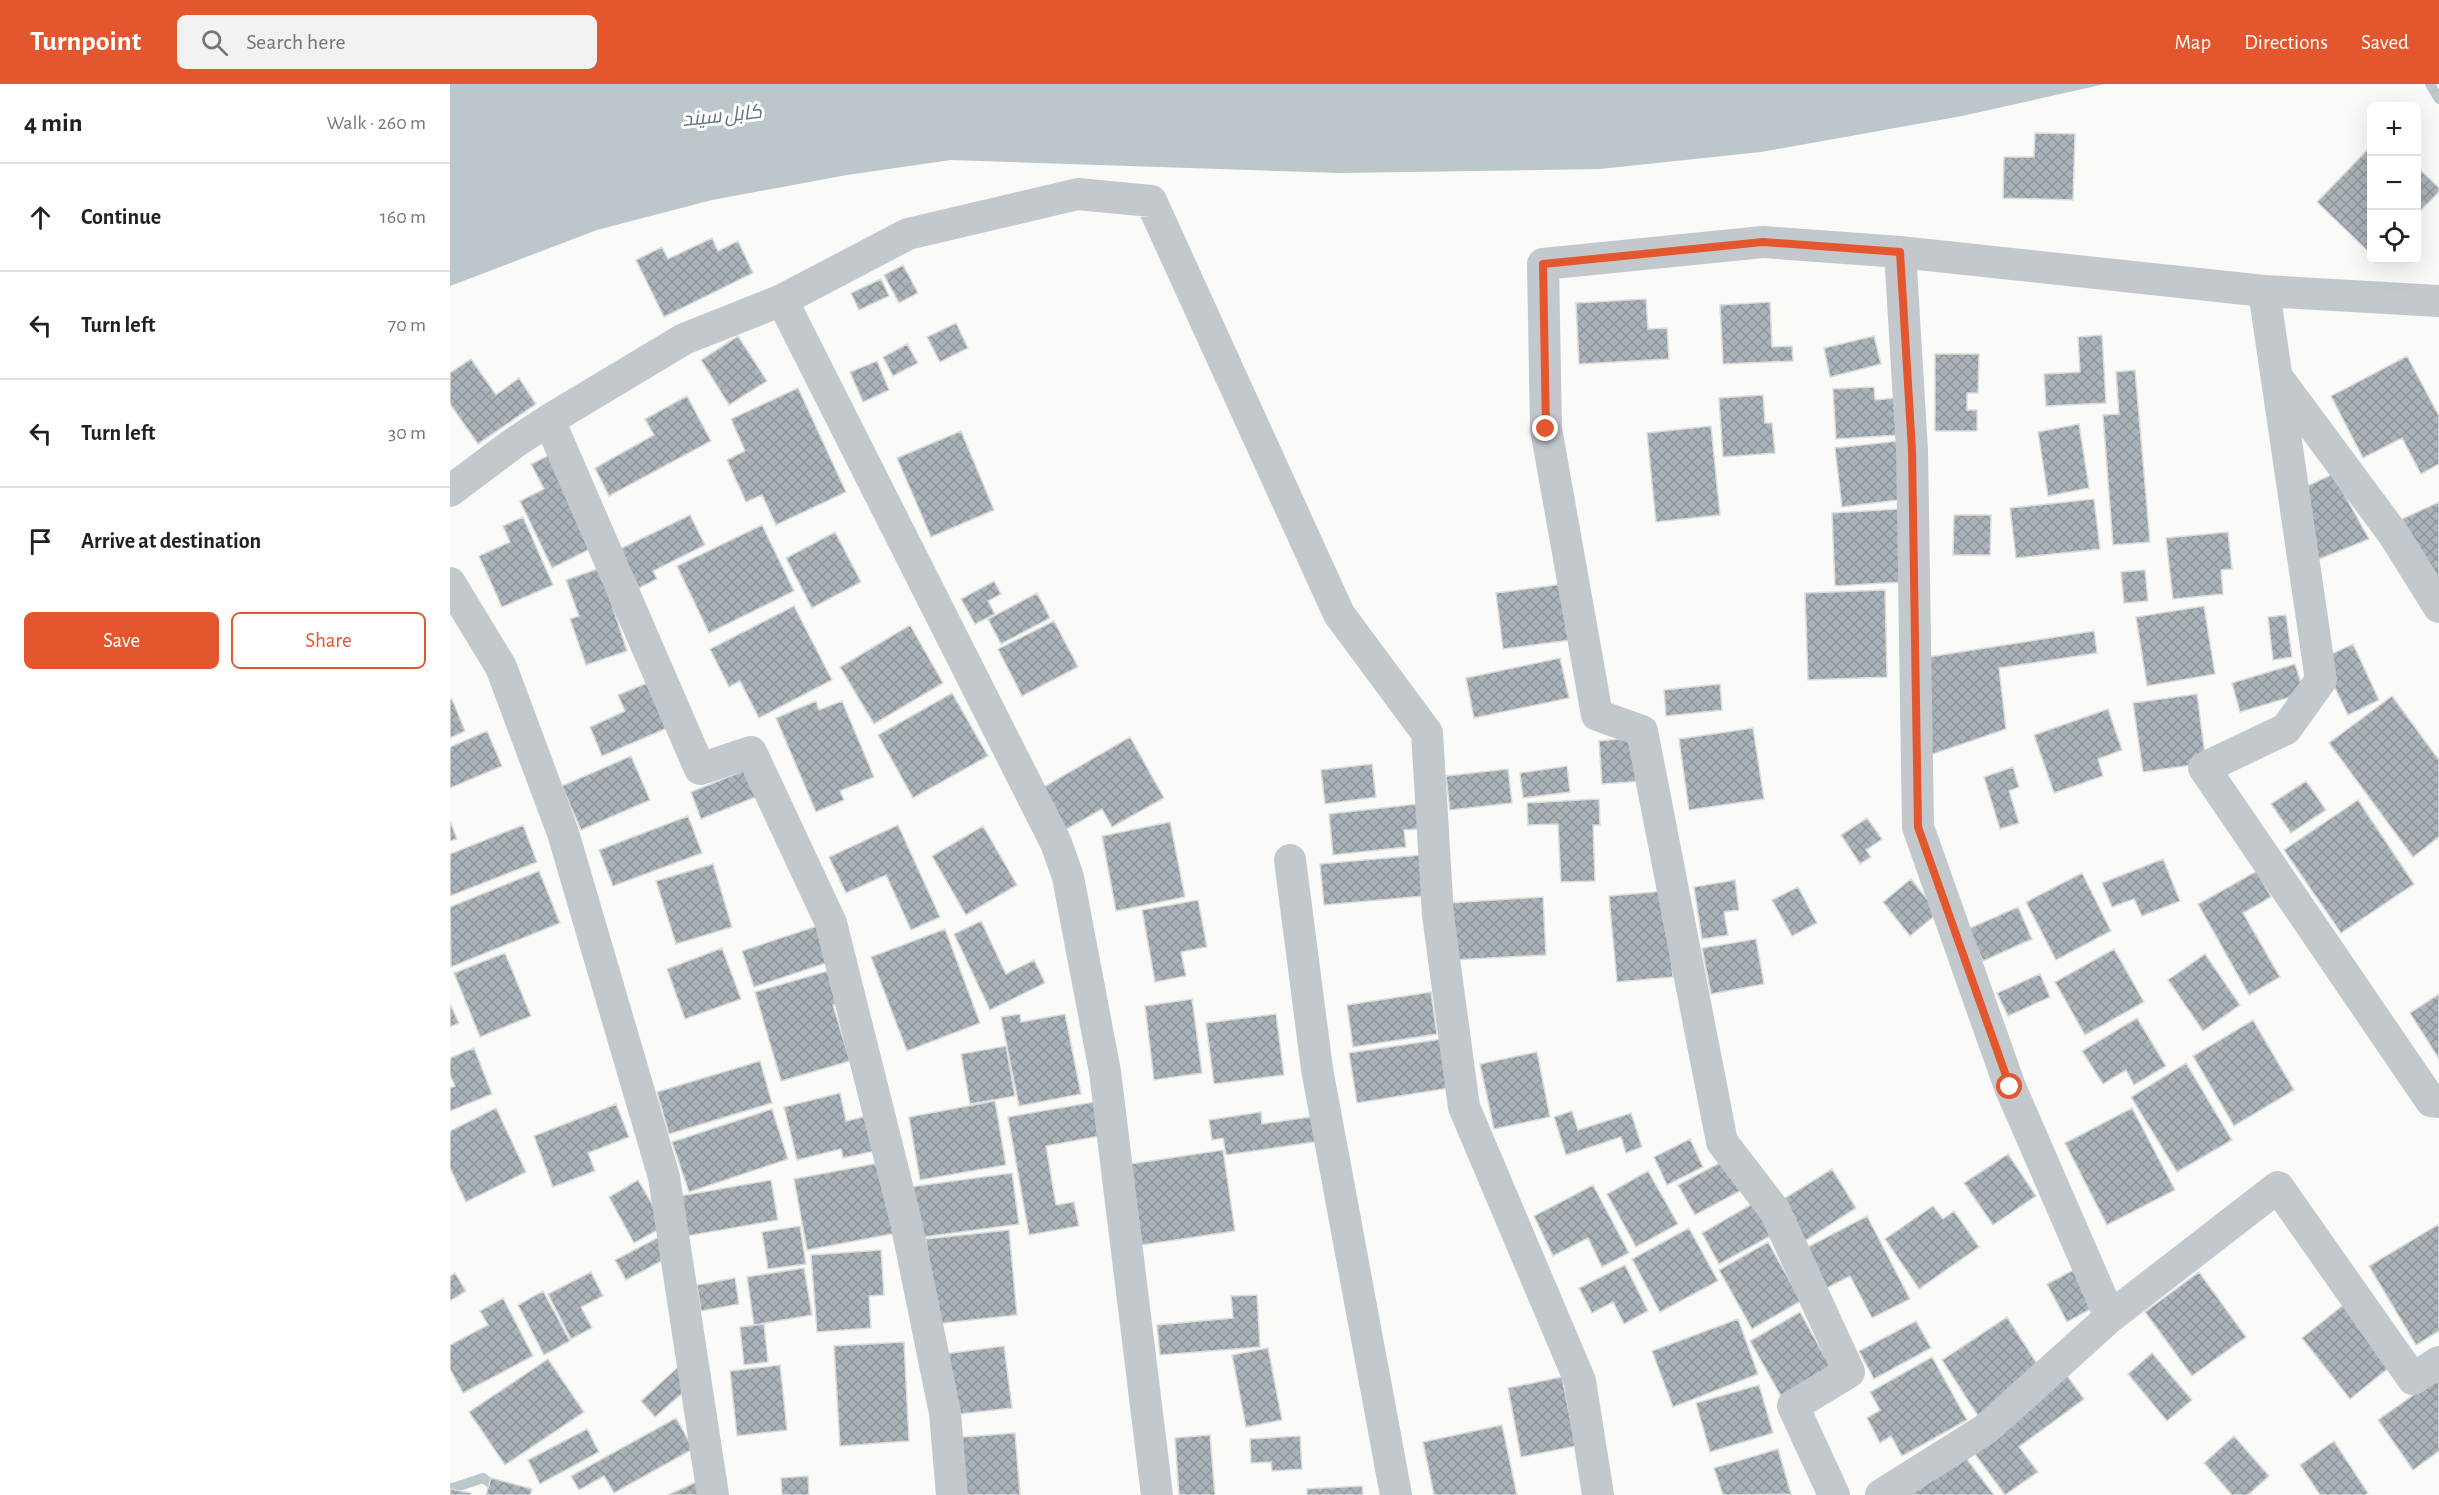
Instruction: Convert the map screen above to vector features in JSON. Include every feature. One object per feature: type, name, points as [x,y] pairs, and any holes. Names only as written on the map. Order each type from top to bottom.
[{"type":"street","points":[[450,491],[549,420],[684,339],[782,300],[908,234],[1078,194],[1151,201],[1339,614],[1427,733],[1438,915],[1464,1107],[1580,1381],[1598,1495]]},
{"type":"street","points":[[1834,1495],[1793,1406],[1850,1372],[1775,1211],[1722,1142],[1642,731],[1597,715],[1546,429],[1543,264],[1763,242],[1900,252],[2264,291],[2439,301]]},
{"type":"street","points":[[1900,252],[1912,450],[1918,827],[2010,1087],[2110,1317]]},
{"type":"street","points":[[2264,291],[2321,680],[2286,729],[2204,768],[2431,1101],[2439,1102]]},
{"type":"street","points":[[782,300],[1051,833],[1068,877],[1105,1072],[1157,1495]]},
{"type":"street","points":[[2276,375],[2394,535],[2439,607]]},
{"type":"street","points":[[549,420],[700,769],[751,752],[831,923],[908,1234],[945,1413],[952,1495]]},
{"type":"street","points":[[450,583],[501,667],[563,833],[664,1177],[714,1495]]},
{"type":"street","points":[[1290,860],[1317,1069],[1396,1495]]},
{"type":"street","points":[[1881,1495],[1986,1429],[2110,1317],[2278,1188],[2414,1379],[2439,1362]]},
{"type":"water","name":"کابل سيند","points":[[450,84],[2105,84],[1962,116],[1761,152],[1600,169],[1340,173],[951,160],[847,175],[712,200],[597,230],[450,286]]},
{"type":"building","points":[[2035,133],[2075,134],[2073,200],[2003,198],[2004,157],[2034,157]]},
{"type":"building","points":[[2367,150],[2367,250],[2317,202]]},
{"type":"building","points":[[2421,171],[2439,188],[2439,192],[2421,210]]},
{"type":"building","points":[[712,238],[718,251],[738,241],[753,273],[664,317],[636,260],[662,247],[668,259]]},
{"type":"building","points":[[903,265],[918,293],[899,303],[884,275]]},
{"type":"building","points":[[881,279],[889,296],[859,310],[851,293]]},
{"type":"building","points":[[1646,299],[1648,329],[1667,328],[1669,359],[1579,364],[1576,303]]},
{"type":"building","points":[[1770,302],[1772,347],[1792,346],[1793,361],[1723,364],[1720,305]]},
{"type":"building","points":[[956,323],[968,348],[940,362],[927,337]]},
{"type":"building","points":[[2102,335],[2106,403],[2046,406],[2044,374],[2080,372],[2078,337]]},
{"type":"building","points":[[738,336],[767,381],[729,405],[701,360]]},
{"type":"building","points":[[1874,336],[1881,364],[1830,377],[1824,348]]},
{"type":"building","points":[[907,344],[918,363],[893,376],[883,357]]},
{"type":"building","points":[[1935,354],[1979,354],[1978,393],[1967,393],[1967,410],[1977,410],[1977,431],[1935,431]]},
{"type":"building","points":[[2407,356],[2439,416],[2439,464],[2421,474],[2402,438],[2363,458],[2331,396]]},
{"type":"building","points":[[471,359],[496,395],[519,378],[536,404],[478,444],[450,404],[450,373]]},
{"type":"building","points":[[877,361],[889,390],[863,402],[850,372]]},
{"type":"building","points":[[2135,370],[2150,542],[2113,545],[2103,415],[2119,414],[2116,372]]},
{"type":"building","points":[[1874,387],[1875,400],[1895,398],[1898,435],[1836,439],[1833,389]]},
{"type":"building","points":[[798,388],[846,492],[776,525],[762,495],[746,502],[727,460],[745,451],[731,419]]},
{"type":"building","points":[[1763,395],[1765,423],[1772,423],[1775,453],[1723,457],[1719,398]]},
{"type":"building","points":[[687,396],[711,441],[609,496],[595,468],[654,435],[645,419]]},
{"type":"building","points":[[2079,424],[2089,488],[2048,496],[2038,432]]},
{"type":"building","points":[[1711,426],[1720,515],[1656,522],[1647,433]]},
{"type":"building","points":[[961,431],[994,510],[931,537],[897,458]]},
{"type":"building","points":[[1899,441],[1906,499],[1842,507],[1835,448]]},
{"type":"building","points":[[556,452],[600,544],[552,568],[520,501],[544,489],[531,464]]},
{"type":"building","points":[[2333,474],[2369,539],[2312,562],[2305,487]]},
{"type":"building","points":[[2094,499],[2100,549],[2016,558],[2010,508]]},
{"type":"building","points":[[2439,502],[2439,596],[2402,519]]},
{"type":"building","points":[[1898,509],[1902,582],[1835,586],[1832,513]]},
{"type":"building","points":[[690,515],[705,545],[653,571],[657,579],[639,588],[620,549]]},
{"type":"building","points":[[1954,515],[1991,515],[1990,555],[1953,555]]},
{"type":"building","points":[[523,517],[553,585],[502,607],[479,556],[510,542],[503,526]]},
{"type":"building","points":[[762,525],[794,591],[709,633],[677,566]]},
{"type":"building","points":[[835,532],[861,582],[812,608],[786,558]]},
{"type":"building","points":[[2228,532],[2232,569],[2221,570],[2223,594],[2173,599],[2166,538]]},
{"type":"building","points":[[600,568],[627,651],[586,665],[570,619],[579,616],[566,580]]},
{"type":"building","points":[[2145,570],[2148,601],[2124,603],[2121,572]]},
{"type":"building","points":[[994,581],[1001,594],[988,601],[995,614],[975,624],[961,599]]},
{"type":"building","points":[[1570,583],[1578,639],[1503,649],[1496,593]]},
{"type":"building","points":[[1885,590],[1887,677],[1808,680],[1805,593]]},
{"type":"building","points":[[1037,593],[1050,618],[1001,644],[988,619]]},
{"type":"building","points":[[794,606],[832,680],[759,718],[740,681],[729,687],[710,649]]},
{"type":"building","points":[[2204,606],[2215,674],[2147,686],[2136,617]]},
{"type":"building","points":[[2286,615],[2292,657],[2273,660],[2268,617]]},
{"type":"building","points":[[1054,621],[1078,667],[1022,696],[998,649]]},
{"type":"building","points":[[910,625],[943,683],[874,724],[840,667]]},
{"type":"building","points":[[2094,631],[2097,653],[1999,668],[2006,729],[1927,756],[1928,657]]},
{"type":"building","points":[[2353,644],[2379,700],[2348,715],[2321,659]]},
{"type":"building","points":[[1560,658],[1569,698],[1474,718],[1466,678]]},
{"type":"building","points":[[2295,664],[2304,693],[2240,712],[2232,683]]},
{"type":"building","points":[[652,681],[672,726],[602,756],[590,727],[625,711],[618,695]]},
{"type":"building","points":[[1720,684],[1722,710],[1666,716],[1664,690]]},
{"type":"building","points":[[952,693],[988,756],[913,798],[878,735]]},
{"type":"building","points":[[2197,694],[2206,763],[2143,772],[2133,703]]},
{"type":"building","points":[[2392,696],[2439,760],[2439,837],[2413,857],[2329,743]]},
{"type":"building","points":[[452,699],[465,731],[450,738],[450,700]]},
{"type":"building","points":[[816,701],[819,710],[842,701],[874,777],[840,791],[844,800],[816,812],[776,718]]},
{"type":"building","points":[[2108,709],[2122,750],[2098,759],[2103,776],[2054,793],[2034,735]]},
{"type":"building","points":[[1753,728],[1764,799],[1689,810],[1679,739]]},
{"type":"building","points":[[487,731],[502,766],[450,788],[450,747]]},
{"type":"building","points":[[1130,737],[1164,798],[1112,827],[1102,809],[1065,830],[1042,788]]},
{"type":"building","points":[[1641,737],[1643,781],[1602,784],[1599,741]]},
{"type":"building","points":[[631,756],[650,800],[581,830],[562,786]]},
{"type":"building","points":[[1372,764],[1376,797],[1325,804],[1321,770]]},
{"type":"building","points":[[1567,766],[1570,792],[1523,798],[1520,773]]},
{"type":"building","points":[[2013,767],[2019,787],[2009,791],[2019,823],[2000,829],[1984,777]]},
{"type":"building","points":[[748,769],[758,796],[701,819],[691,792]]},
{"type":"building","points":[[1508,769],[1512,803],[1450,810],[1446,776]]},
{"type":"building","points":[[2306,781],[2326,810],[2291,833],[2271,804]]},
{"type":"building","points":[[1599,799],[1600,825],[1593,825],[1595,881],[1561,882],[1558,824],[1528,825],[1527,803]]},
{"type":"building","points":[[2358,800],[2414,884],[2341,933],[2284,850]]},
{"type":"building","points":[[1426,803],[1429,828],[1404,830],[1406,847],[1333,855],[1329,814]]},
{"type":"building","points":[[688,816],[702,853],[613,886],[599,850]]},
{"type":"building","points":[[1867,818],[1882,839],[1866,850],[1871,857],[1860,864],[1841,835]]},
{"type":"building","points":[[450,821],[457,839],[450,841]]},
{"type":"building","points":[[1170,822],[1185,897],[1116,911],[1102,836]]},
{"type":"building","points":[[523,825],[537,862],[450,896],[450,854]]},
{"type":"building","points":[[898,825],[940,917],[911,930],[886,875],[846,893],[829,857]]},
{"type":"building","points":[[983,826],[1017,885],[966,915],[932,856]]},
{"type":"building","points":[[1421,855],[1424,896],[1324,905],[1320,864]]},
{"type":"building","points":[[2163,859],[2180,901],[2142,916],[2134,899],[2112,907],[2102,883]]},
{"type":"building","points":[[713,864],[732,927],[676,944],[656,881]]},
{"type":"building","points":[[539,871],[560,923],[451,967],[450,907]]},
{"type":"building","points":[[2257,871],[2271,897],[2243,913],[2280,977],[2249,995],[2198,904]]},
{"type":"building","points":[[2082,873],[2111,931],[2056,960],[2026,902]]},
{"type":"building","points":[[1911,879],[1938,913],[1910,936],[1883,902]]},
{"type":"building","points":[[1735,880],[1739,910],[1724,912],[1728,935],[1702,939],[1694,887]]},
{"type":"building","points":[[1798,887],[1817,923],[1792,936],[1772,900]]},
{"type":"building","points":[[1665,891],[1673,977],[1617,982],[1609,896]]},
{"type":"building","points":[[1543,897],[1546,955],[1453,960],[1449,903]]},
{"type":"building","points":[[1198,900],[1207,947],[1181,952],[1186,976],[1155,982],[1142,910]]},
{"type":"building","points":[[2018,907],[2032,939],[1983,961],[1968,929]]},
{"type":"building","points":[[981,921],[1006,974],[1034,960],[1045,983],[990,1010],[954,934]]},
{"type":"building","points":[[817,926],[829,962],[754,987],[742,951]]},
{"type":"building","points":[[945,929],[980,1023],[907,1051],[871,957]]},
{"type":"building","points":[[1756,939],[1764,984],[1711,994],[1702,948]]},
{"type":"building","points":[[722,948],[741,999],[685,1019],[667,969]]},
{"type":"building","points":[[2114,949],[2144,1002],[2085,1035],[2055,982]]},
{"type":"building","points":[[505,953],[531,1016],[480,1037],[454,973]]},
{"type":"building","points":[[2205,954],[2240,1005],[2203,1031],[2168,980]]},
{"type":"building","points":[[838,968],[847,1002],[833,1005],[850,1061],[781,1081],[755,992]]},
{"type":"building","points":[[2040,974],[2050,997],[2008,1016],[1997,993]]},
{"type":"building","points":[[1431,992],[1437,1034],[1353,1047],[1347,1005]]},
{"type":"building","points":[[2439,994],[2439,1059],[2410,1013]]},
{"type":"building","points":[[1192,999],[1202,1073],[1154,1080],[1145,1006]]},
{"type":"building","points":[[450,1004],[459,1023],[450,1027]]},
{"type":"building","points":[[1020,1014],[1021,1022],[1065,1014],[1081,1094],[1019,1106],[1001,1017]]},
{"type":"building","points":[[1276,1014],[1284,1075],[1214,1084],[1206,1023]]},
{"type":"building","points":[[2137,1018],[2166,1066],[2134,1085],[2126,1070],[2103,1084],[2082,1051]]},
{"type":"building","points":[[2253,1020],[2294,1090],[2234,1126],[2193,1056]]},
{"type":"building","points":[[1442,1039],[1449,1088],[1357,1103],[1349,1053]]},
{"type":"building","points":[[1006,1046],[1015,1096],[970,1104],[961,1054]]},
{"type":"building","points":[[474,1048],[492,1094],[450,1111],[450,1088],[455,1086],[450,1075],[450,1058]]},
{"type":"building","points":[[1537,1052],[1550,1117],[1494,1129],[1480,1064]]},
{"type":"building","points":[[760,1061],[772,1103],[669,1134],[657,1092]]},
{"type":"building","points":[[2186,1063],[2232,1140],[2177,1172],[2131,1097]]},
{"type":"building","points":[[840,1093],[846,1121],[867,1116],[875,1151],[843,1158],[841,1149],[797,1160],[784,1107]]},
{"type":"building","points":[[995,1101],[1006,1165],[920,1180],[909,1117]]},
{"type":"building","points":[[1094,1102],[1100,1136],[1046,1146],[1056,1205],[1074,1202],[1079,1226],[1029,1235],[1008,1117]]},
{"type":"building","points":[[616,1104],[629,1137],[588,1153],[595,1171],[553,1187],[534,1136]]},
{"type":"building","points":[[496,1108],[526,1172],[466,1202],[450,1168],[450,1131]]},
{"type":"building","points":[[2132,1108],[2175,1190],[2107,1225],[2065,1143]]},
{"type":"building","points":[[772,1109],[788,1159],[689,1192],[672,1142]]},
{"type":"building","points":[[1572,1111],[1578,1130],[1631,1113],[1642,1147],[1626,1153],[1621,1137],[1566,1155],[1554,1117]]},
{"type":"building","points":[[1261,1112],[1262,1124],[1317,1116],[1320,1141],[1226,1155],[1223,1138],[1212,1140],[1209,1120]]},
{"type":"building","points":[[1690,1139],[1703,1167],[1667,1185],[1654,1157]]},
{"type":"building","points":[[1223,1150],[1235,1231],[1142,1245],[1130,1164]]},
{"type":"building","points":[[2008,1154],[2036,1196],[1993,1225],[1964,1183]]},
{"type":"building","points":[[1725,1160],[1742,1190],[1695,1215],[1678,1185]]},
{"type":"building","points":[[884,1162],[897,1233],[807,1250],[794,1179]]},
{"type":"building","points":[[1832,1169],[1856,1208],[1802,1243],[1777,1203]]},
{"type":"building","points":[[1648,1171],[1678,1224],[1636,1247],[1607,1194]]},
{"type":"building","points":[[1012,1173],[1019,1224],[916,1238],[910,1187]]},
{"type":"building","points":[[638,1180],[665,1226],[634,1243],[609,1197]]},
{"type":"building","points":[[771,1180],[778,1220],[687,1236],[680,1196]]},
{"type":"building","points":[[1593,1185],[1629,1253],[1602,1267],[1588,1238],[1553,1256],[1534,1216]]},
{"type":"building","points":[[1757,1201],[1776,1233],[1719,1264],[1702,1233]]},
{"type":"building","points":[[1933,1206],[1943,1219],[1954,1211],[1979,1247],[1919,1289],[1885,1239]]},
{"type":"building","points":[[1867,1216],[1910,1299],[1872,1318],[1850,1276],[1825,1289],[1804,1249]]},
{"type":"building","points":[[2439,1224],[2439,1331],[2416,1345],[2369,1266]]},
{"type":"building","points":[[800,1226],[806,1264],[768,1269],[762,1232]]},
{"type":"building","points":[[1689,1228],[1718,1281],[1660,1312],[1632,1259]]},
{"type":"building","points":[[1009,1230],[1017,1315],[935,1324],[926,1239]]},
{"type":"building","points":[[661,1236],[671,1256],[626,1280],[615,1260]]},
{"type":"building","points":[[1768,1242],[1801,1301],[1752,1329],[1719,1270]]},
{"type":"building","points":[[881,1250],[884,1295],[869,1296],[871,1328],[817,1332],[811,1255]]},
{"type":"building","points":[[1625,1265],[1648,1311],[1624,1324],[1613,1302],[1592,1313],[1579,1288]]},
{"type":"building","points":[[2081,1266],[2100,1304],[2067,1322],[2047,1284]]},
{"type":"building","points":[[804,1268],[812,1315],[754,1325],[747,1277]]},
{"type":"building","points":[[591,1272],[603,1296],[581,1307],[592,1328],[571,1339],[548,1294]]},
{"type":"building","points":[[2199,1272],[2246,1337],[2192,1376],[2145,1312]]},
{"type":"building","points":[[455,1273],[466,1291],[450,1301],[450,1276]]},
{"type":"building","points":[[735,1278],[739,1304],[701,1311],[697,1285]]},
{"type":"building","points":[[543,1291],[570,1341],[544,1355],[518,1305]]},
{"type":"building","points":[[1257,1295],[1260,1347],[1160,1355],[1157,1325],[1233,1318],[1231,1296]]},
{"type":"building","points":[[503,1298],[533,1356],[463,1393],[450,1369],[450,1345],[488,1325],[480,1311]]},
{"type":"building","points":[[2347,1302],[2395,1363],[2350,1399],[2302,1338]]},
{"type":"building","points":[[1800,1312],[1831,1368],[1781,1396],[1750,1341]]},
{"type":"building","points":[[2007,1317],[2043,1373],[1978,1416],[1942,1360]]},
{"type":"building","points":[[1738,1319],[1758,1374],[1673,1407],[1652,1351]]},
{"type":"building","points":[[1916,1321],[1931,1348],[1874,1379],[1859,1351]]},
{"type":"building","points":[[764,1324],[768,1362],[744,1365],[740,1327]]},
{"type":"building","points":[[904,1342],[909,1441],[840,1446],[834,1346]]},
{"type":"building","points":[[1004,1346],[1012,1408],[951,1415],[944,1354]]},
{"type":"building","points":[[1268,1348],[1282,1420],[1246,1427],[1232,1355]]},
{"type":"building","points":[[2152,1353],[2192,1400],[2167,1421],[2128,1374]]},
{"type":"building","points":[[1932,1357],[1967,1420],[1902,1456],[1891,1436],[1880,1443],[1867,1418],[1880,1410],[1870,1392]]},
{"type":"building","points":[[548,1359],[584,1412],[505,1465],[469,1412]]},
{"type":"building","points":[[780,1365],[787,1430],[737,1436],[730,1371]]},
{"type":"building","points":[[678,1367],[693,1384],[655,1417],[641,1401]]},
{"type":"building","points":[[2065,1373],[2084,1399],[2019,1447],[2038,1472],[2005,1495],[1969,1446]]},
{"type":"building","points":[[1562,1377],[1576,1446],[1521,1457],[1508,1388]]},
{"type":"building","points":[[2439,1377],[2439,1451],[2413,1470],[2378,1420]]},
{"type":"building","points":[[1759,1385],[1773,1433],[1710,1452],[1696,1403]]},
{"type":"building","points":[[676,1418],[693,1449],[614,1493],[604,1476],[579,1490],[571,1476]]},
{"type":"building","points":[[1502,1425],[1517,1495],[1434,1495],[1423,1442]]},
{"type":"building","points":[[587,1429],[599,1452],[540,1484],[528,1460]]},
{"type":"building","points":[[1015,1433],[1020,1495],[956,1495],[951,1438]]},
{"type":"building","points":[[1210,1435],[1215,1495],[1179,1495],[1175,1438]]},
{"type":"building","points":[[1300,1436],[1302,1469],[1272,1471],[1271,1462],[1251,1463],[1250,1439]]},
{"type":"building","points":[[2234,1436],[2269,1476],[2248,1495],[2232,1495],[2204,1463]]},
{"type":"building","points":[[2334,1441],[2368,1493],[2365,1495],[2320,1495],[2300,1465]]},
{"type":"building","points":[[1778,1449],[1791,1494],[1723,1495],[1714,1468]]},
{"type":"building","points":[[1963,1454],[1994,1495],[1910,1495]]},
{"type":"building","points":[[808,1476],[809,1495],[782,1495],[781,1478]]},
{"type":"building","points":[[491,1478],[532,1489],[530,1495],[486,1495]]},
{"type":"building","points":[[703,1479],[704,1495],[668,1495]]},
{"type":"building","points":[[1362,1486],[1363,1495],[1307,1495],[1307,1489]]},
{"type":"building","points":[[450,1489],[471,1493],[471,1495],[450,1495]]},
{"type":"waterway","points":[[2430,84],[2439,99]]},
{"type":"waterway","points":[[450,1489],[483,1478],[507,1495]]},
{"type":"route","points":[[1546,429],[1543,264],[1763,242],[1900,252],[1912,450],[1918,827],[2010,1087]]}]
